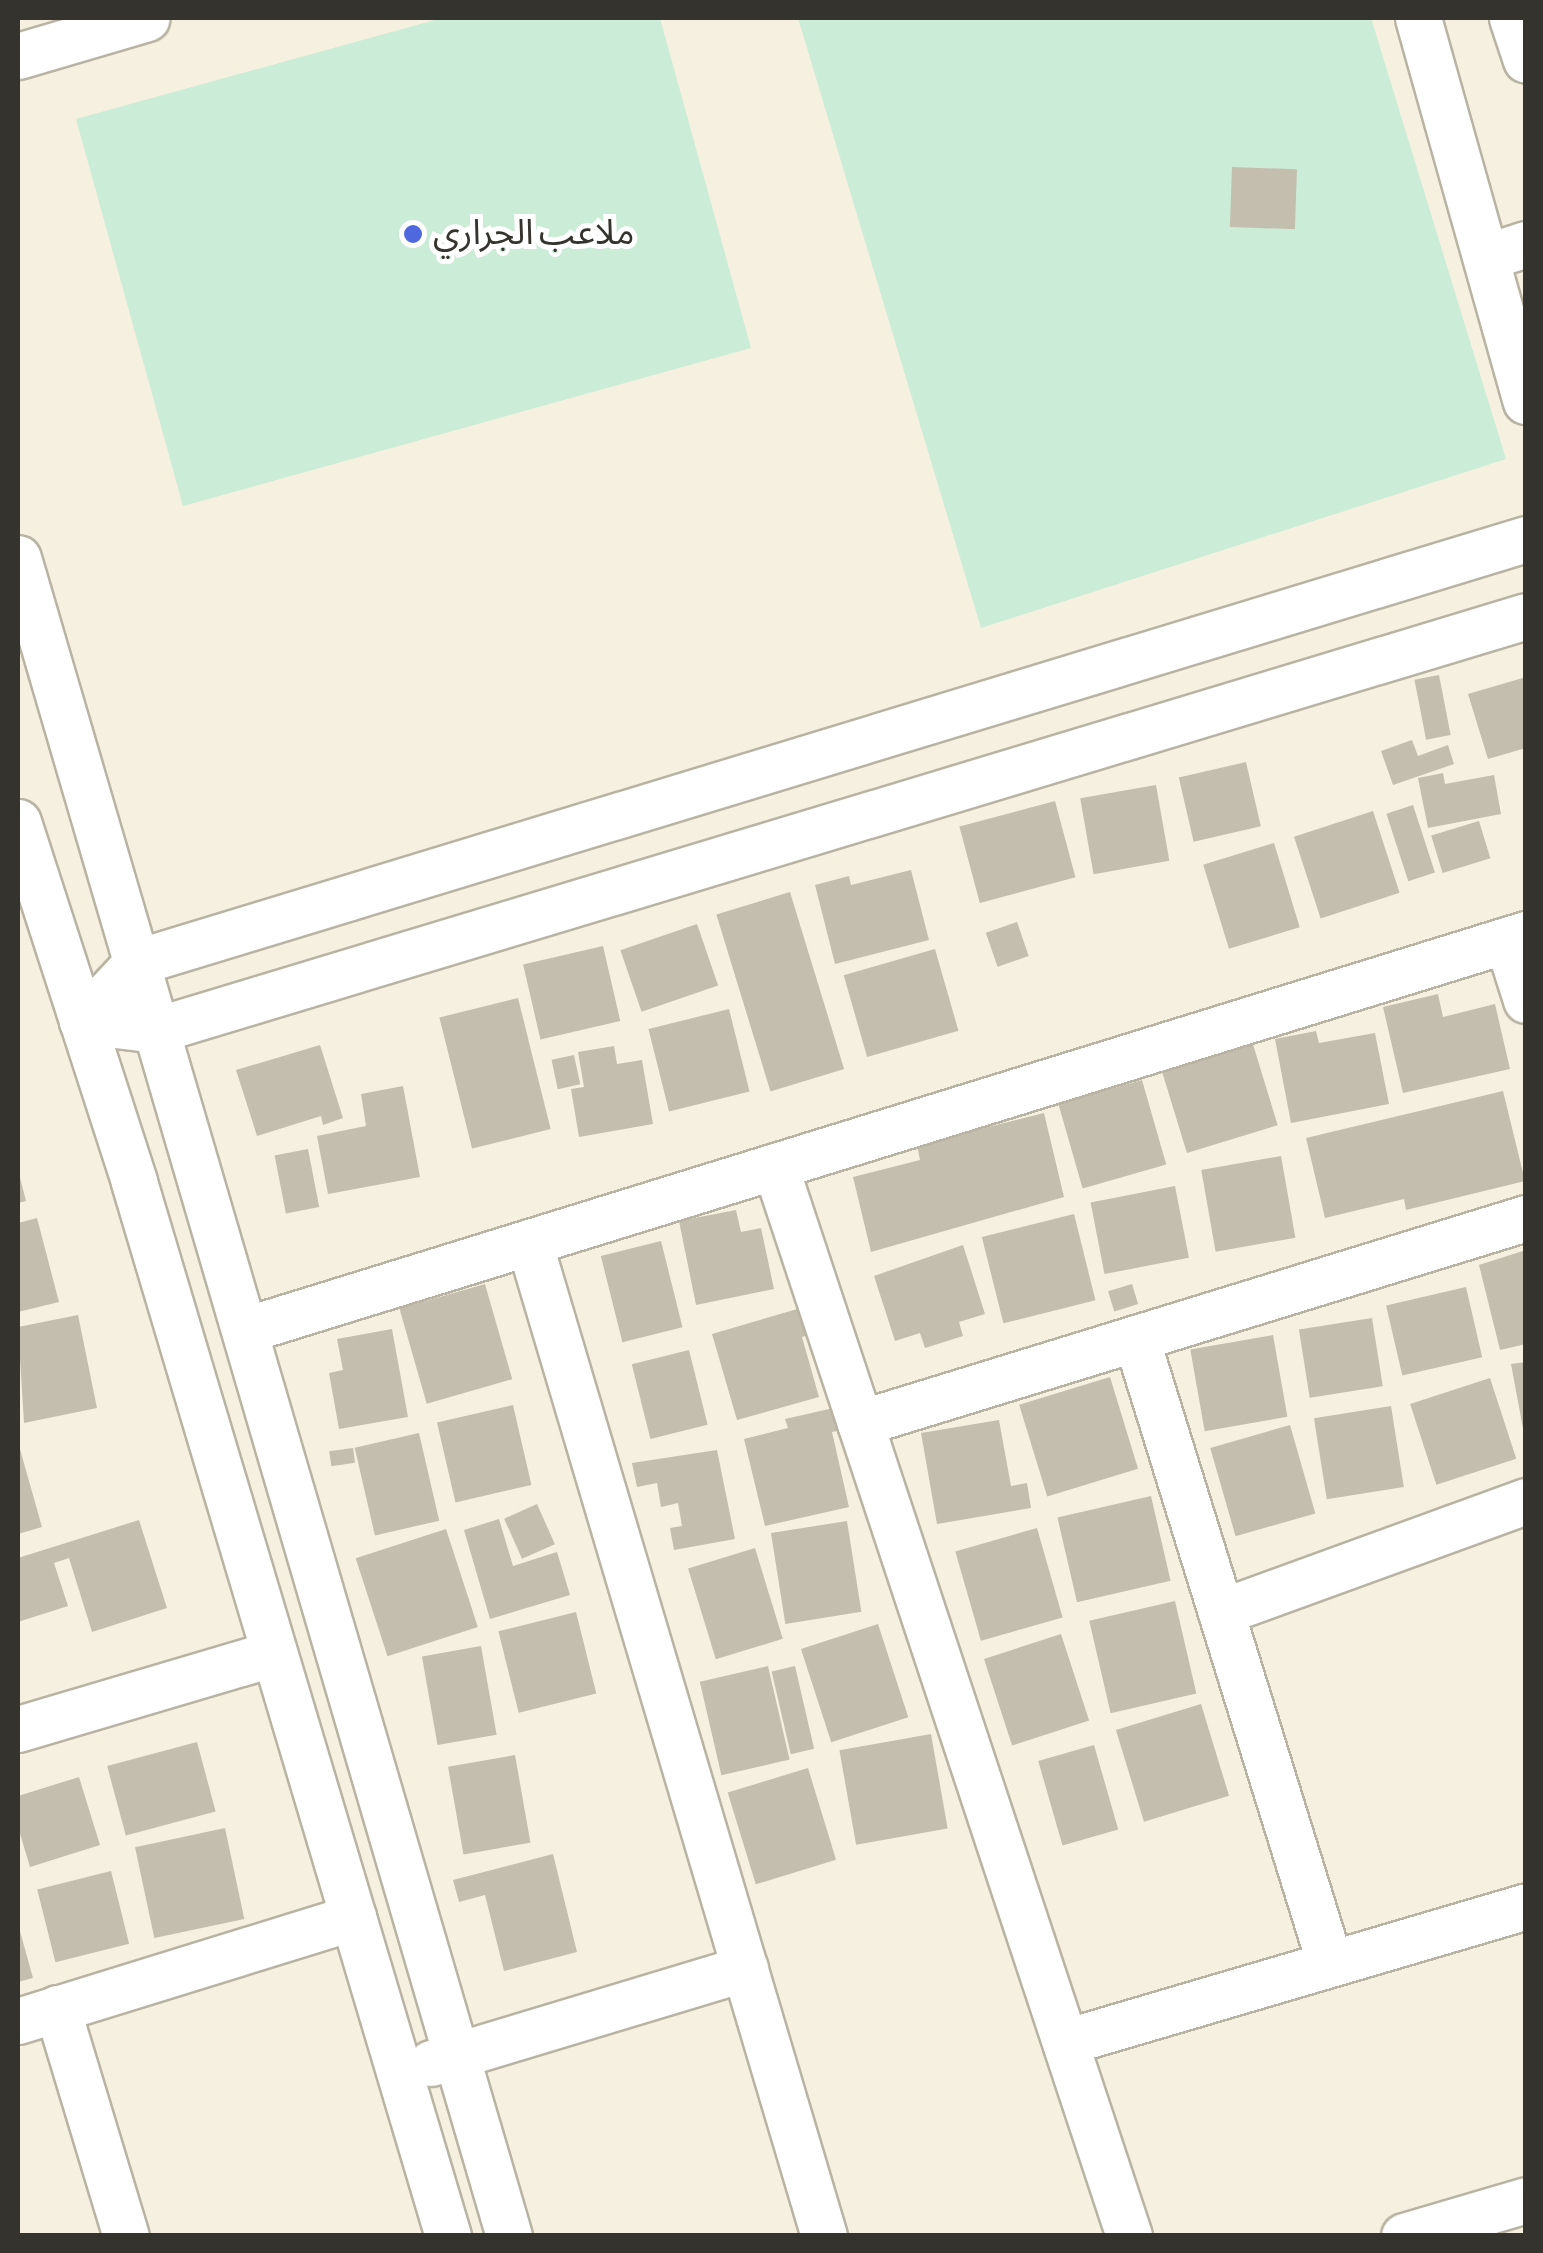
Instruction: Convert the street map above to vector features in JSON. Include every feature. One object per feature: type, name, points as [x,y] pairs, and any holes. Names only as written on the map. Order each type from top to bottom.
[{"type":"street","points":[[18,56],[148,18]]},
{"type":"street","points":[[1418,18],[1506,250],[1526,401]]},
{"type":"street","points":[[1512,18],[1526,60]]},
{"type":"street","points":[[82,1022],[137,962],[1526,539]]},
{"type":"street","points":[[18,558],[509,2236]]},
{"type":"street","points":[[82,1022],[156,1030],[1526,616]]},
{"type":"street","points":[[18,822],[274,1653],[448,2236]]},
{"type":"street","points":[[245,1330],[1516,937],[1526,1000]]},
{"type":"street","points":[[775,1166],[1129,2236]]},
{"type":"street","points":[[860,1422],[1526,1218]]},
{"type":"street","points":[[529,1242],[824,2236]]},
{"type":"street","points":[[1136,1338],[1330,1964]]},
{"type":"street","points":[[1221,1612],[1526,1501]]},
{"type":"street","points":[[18,1729],[274,1653]]},
{"type":"street","points":[[1065,2042],[1526,1906]]},
{"type":"street","points":[[126,2236],[37,2014],[353,1918]]},
{"type":"street","points":[[399,2072],[745,1968]]},
{"type":"street","points":[[1404,2236],[1526,2200]]},
{"type":"green space","name":"ملاعب الجراري","points":[[442,18],[660,18],[751,348],[183,506],[76,119]]},
{"type":"green space","points":[[798,18],[1371,18],[1506,459],[981,628]]},
{"type":"building","points":[[1232,167],[1297,169],[1295,229],[1230,227]]},
{"type":"building","points":[[1439,675],[1451,735],[1426,740],[1414,680]]},
{"type":"building","points":[[1526,677],[1526,748],[1488,759],[1468,694]]},
{"type":"building","points":[[1412,740],[1418,756],[1448,745],[1454,764],[1393,785],[1381,751]]},
{"type":"building","points":[[1246,762],[1261,826],[1194,842],[1179,778]]},
{"type":"building","points":[[1443,773],[1445,784],[1494,775],[1501,814],[1428,828],[1418,778]]},
{"type":"building","points":[[1156,785],[1169,861],[1094,874],[1080,798]]},
{"type":"building","points":[[1055,801],[1075,877],[980,903],[959,827]]},
{"type":"building","points":[[1413,805],[1435,873],[1408,881],[1386,814]]},
{"type":"building","points":[[1373,811],[1400,893],[1321,918],[1294,837]]},
{"type":"building","points":[[1479,821],[1490,858],[1443,873],[1431,836]]},
{"type":"building","points":[[1274,843],[1300,927],[1229,949],[1203,865]]},
{"type":"building","points":[[911,870],[929,940],[835,964],[815,885],[849,876],[851,885]]},
{"type":"building","points":[[790,892],[844,1069],[770,1091],[716,915]]},
{"type":"building","points":[[1017,922],[1029,956],[998,967],[986,933]]},
{"type":"building","points":[[697,924],[718,985],[642,1012],[620,950]]},
{"type":"building","points":[[603,946],[620,1021],[540,1039],[523,964]]},
{"type":"building","points":[[935,949],[958,1031],[867,1057],[844,975]]},
{"type":"building","points":[[1438,994],[1443,1017],[1495,1004],[1510,1069],[1403,1093],[1383,1007]]},
{"type":"building","points":[[518,998],[551,1129],[472,1149],[439,1018]]},
{"type":"building","points":[[729,1009],[750,1091],[669,1112],[648,1029]]},
{"type":"building","points":[[1316,1031],[1319,1043],[1375,1033],[1389,1104],[1291,1123],[1275,1039]]},
{"type":"building","points":[[1252,1041],[1278,1125],[1187,1153],[1161,1069]]},
{"type":"building","points":[[320,1045],[343,1118],[323,1125],[321,1116],[257,1136],[236,1070]]},
{"type":"building","points":[[614,1046],[617,1064],[642,1060],[653,1124],[579,1137],[571,1089],[584,1087],[578,1052]]},
{"type":"building","points":[[574,1055],[580,1084],[558,1089],[552,1060]]},
{"type":"building","points":[[1142,1080],[1166,1165],[1083,1189],[1058,1104]]},
{"type":"building","points":[[403,1086],[420,1177],[328,1194],[317,1136],[366,1126],[361,1094]]},
{"type":"building","points":[[1503,1091],[1525,1181],[1406,1210],[1404,1199],[1325,1218],[1306,1138]]},
{"type":"building","points":[[1044,1113],[1064,1197],[871,1252],[853,1177],[920,1160],[917,1145]]},
{"type":"building","points":[[308,1149],[319,1207],[286,1213],[275,1155]]},
{"type":"building","points":[[1281,1156],[1295,1238],[1216,1252],[1201,1170]]},
{"type":"building","points":[[18,1170],[26,1201],[18,1203]]},
{"type":"building","points":[[1175,1186],[1189,1258],[1105,1274],[1091,1202]]},
{"type":"building","points":[[736,1210],[741,1232],[761,1228],[774,1289],[696,1305],[679,1221]]},
{"type":"building","points":[[1074,1214],[1096,1300],[1003,1323],[982,1237]]},
{"type":"building","points":[[37,1218],[59,1302],[18,1312],[18,1223]]},
{"type":"building","points":[[661,1241],[683,1327],[622,1342],[601,1256]]},
{"type":"building","points":[[963,1245],[985,1314],[959,1322],[963,1336],[925,1348],[920,1333],[895,1341],[874,1276]]},
{"type":"building","points":[[1526,1250],[1526,1344],[1500,1350],[1479,1265]]},
{"type":"building","points":[[485,1284],[512,1379],[427,1404],[399,1309]]},
{"type":"building","points":[[1132,1284],[1138,1304],[1114,1311],[1108,1291]]},
{"type":"building","points":[[1466,1287],[1482,1357],[1402,1376],[1386,1305]]},
{"type":"building","points":[[804,1307],[811,1334],[802,1337],[819,1397],[737,1420],[712,1334]]},
{"type":"building","points":[[78,1315],[97,1408],[24,1423],[18,1327]]},
{"type":"building","points":[[1372,1318],[1383,1386],[1310,1398],[1299,1330]]},
{"type":"building","points":[[392,1329],[408,1417],[339,1429],[329,1373],[343,1370],[337,1339]]},
{"type":"building","points":[[1273,1335],[1287,1417],[1205,1431],[1190,1350]]},
{"type":"building","points":[[689,1350],[708,1425],[650,1439],[632,1364]]},
{"type":"building","points":[[1526,1362],[1526,1433],[1524,1434],[1511,1364]]},
{"type":"building","points":[[1110,1377],[1138,1469],[1047,1497],[1019,1405]]},
{"type":"building","points":[[1490,1378],[1516,1459],[1436,1485],[1410,1404]]},
{"type":"building","points":[[513,1405],[531,1485],[455,1502],[437,1423]]},
{"type":"building","points":[[1391,1406],[1404,1487],[1327,1499],[1314,1418]]},
{"type":"building","points":[[838,1407],[843,1430],[832,1432],[849,1507],[765,1526],[744,1439],[788,1428],[785,1419]]},
{"type":"building","points":[[999,1420],[1011,1486],[1027,1483],[1031,1508],[937,1524],[921,1433]]},
{"type":"building","points":[[1290,1425],[1315,1513],[1236,1536],[1210,1448]]},
{"type":"building","points":[[419,1433],[439,1521],[375,1536],[355,1448]]},
{"type":"building","points":[[18,1442],[42,1527],[18,1534]]},
{"type":"building","points":[[353,1448],[355,1463],[331,1466],[329,1451]]},
{"type":"building","points":[[717,1450],[735,1539],[674,1550],[670,1528],[682,1526],[678,1503],[661,1507],[657,1483],[637,1487],[632,1463]]},
{"type":"building","points":[[1151,1496],[1171,1581],[1077,1602],[1057,1518]]},
{"type":"building","points":[[537,1504],[555,1544],[522,1559],[504,1519]]},
{"type":"building","points":[[499,1519],[513,1566],[557,1552],[570,1595],[490,1619],[464,1530]]},
{"type":"building","points":[[139,1520],[167,1608],[92,1632],[69,1558],[54,1563],[68,1606],[18,1622],[18,1558]]},
{"type":"building","points":[[847,1521],[861,1612],[785,1624],[771,1533]]},
{"type":"building","points":[[1037,1528],[1063,1617],[981,1641],[955,1551]]},
{"type":"building","points":[[446,1529],[478,1627],[387,1656],[356,1558]]},
{"type":"building","points":[[755,1548],[783,1639],[716,1659],[688,1568]]},
{"type":"building","points":[[1175,1601],[1196,1694],[1111,1713],[1089,1621]]},
{"type":"building","points":[[576,1612],[596,1694],[519,1713],[498,1631]]},
{"type":"building","points":[[878,1624],[908,1717],[831,1742],[801,1649]]},
{"type":"building","points":[[1061,1634],[1089,1721],[1012,1746],[984,1659]]},
{"type":"building","points":[[481,1646],[497,1735],[438,1745],[422,1656]]},
{"type":"building","points":[[768,1666],[790,1760],[721,1775],[700,1682]]},
{"type":"building","points":[[795,1666],[814,1749],[791,1754],[772,1671]]},
{"type":"building","points":[[1201,1704],[1229,1796],[1144,1822],[1116,1730]]},
{"type":"building","points":[[931,1734],[948,1829],[856,1845],[839,1750]]},
{"type":"building","points":[[197,1742],[216,1812],[126,1836],[107,1766]]},
{"type":"building","points":[[1094,1745],[1118,1830],[1063,1846],[1038,1761]]},
{"type":"building","points":[[515,1755],[530,1843],[463,1854],[448,1767]]},
{"type":"building","points":[[808,1768],[836,1860],[756,1884],[728,1793]]},
{"type":"building","points":[[79,1777],[100,1845],[30,1867],[18,1827],[18,1796]]},
{"type":"building","points":[[225,1828],[244,1919],[154,1938],[135,1847]]},
{"type":"building","points":[[553,1854],[577,1952],[504,1971],[485,1895],[459,1902],[453,1880]]},
{"type":"building","points":[[111,1871],[129,1944],[55,1962],[37,1889]]},
{"type":"building","points":[[18,1924],[33,1978],[18,1982]]},
{"type":"place","name":"ملاعب الجراري","points":[[413,234]]}]
